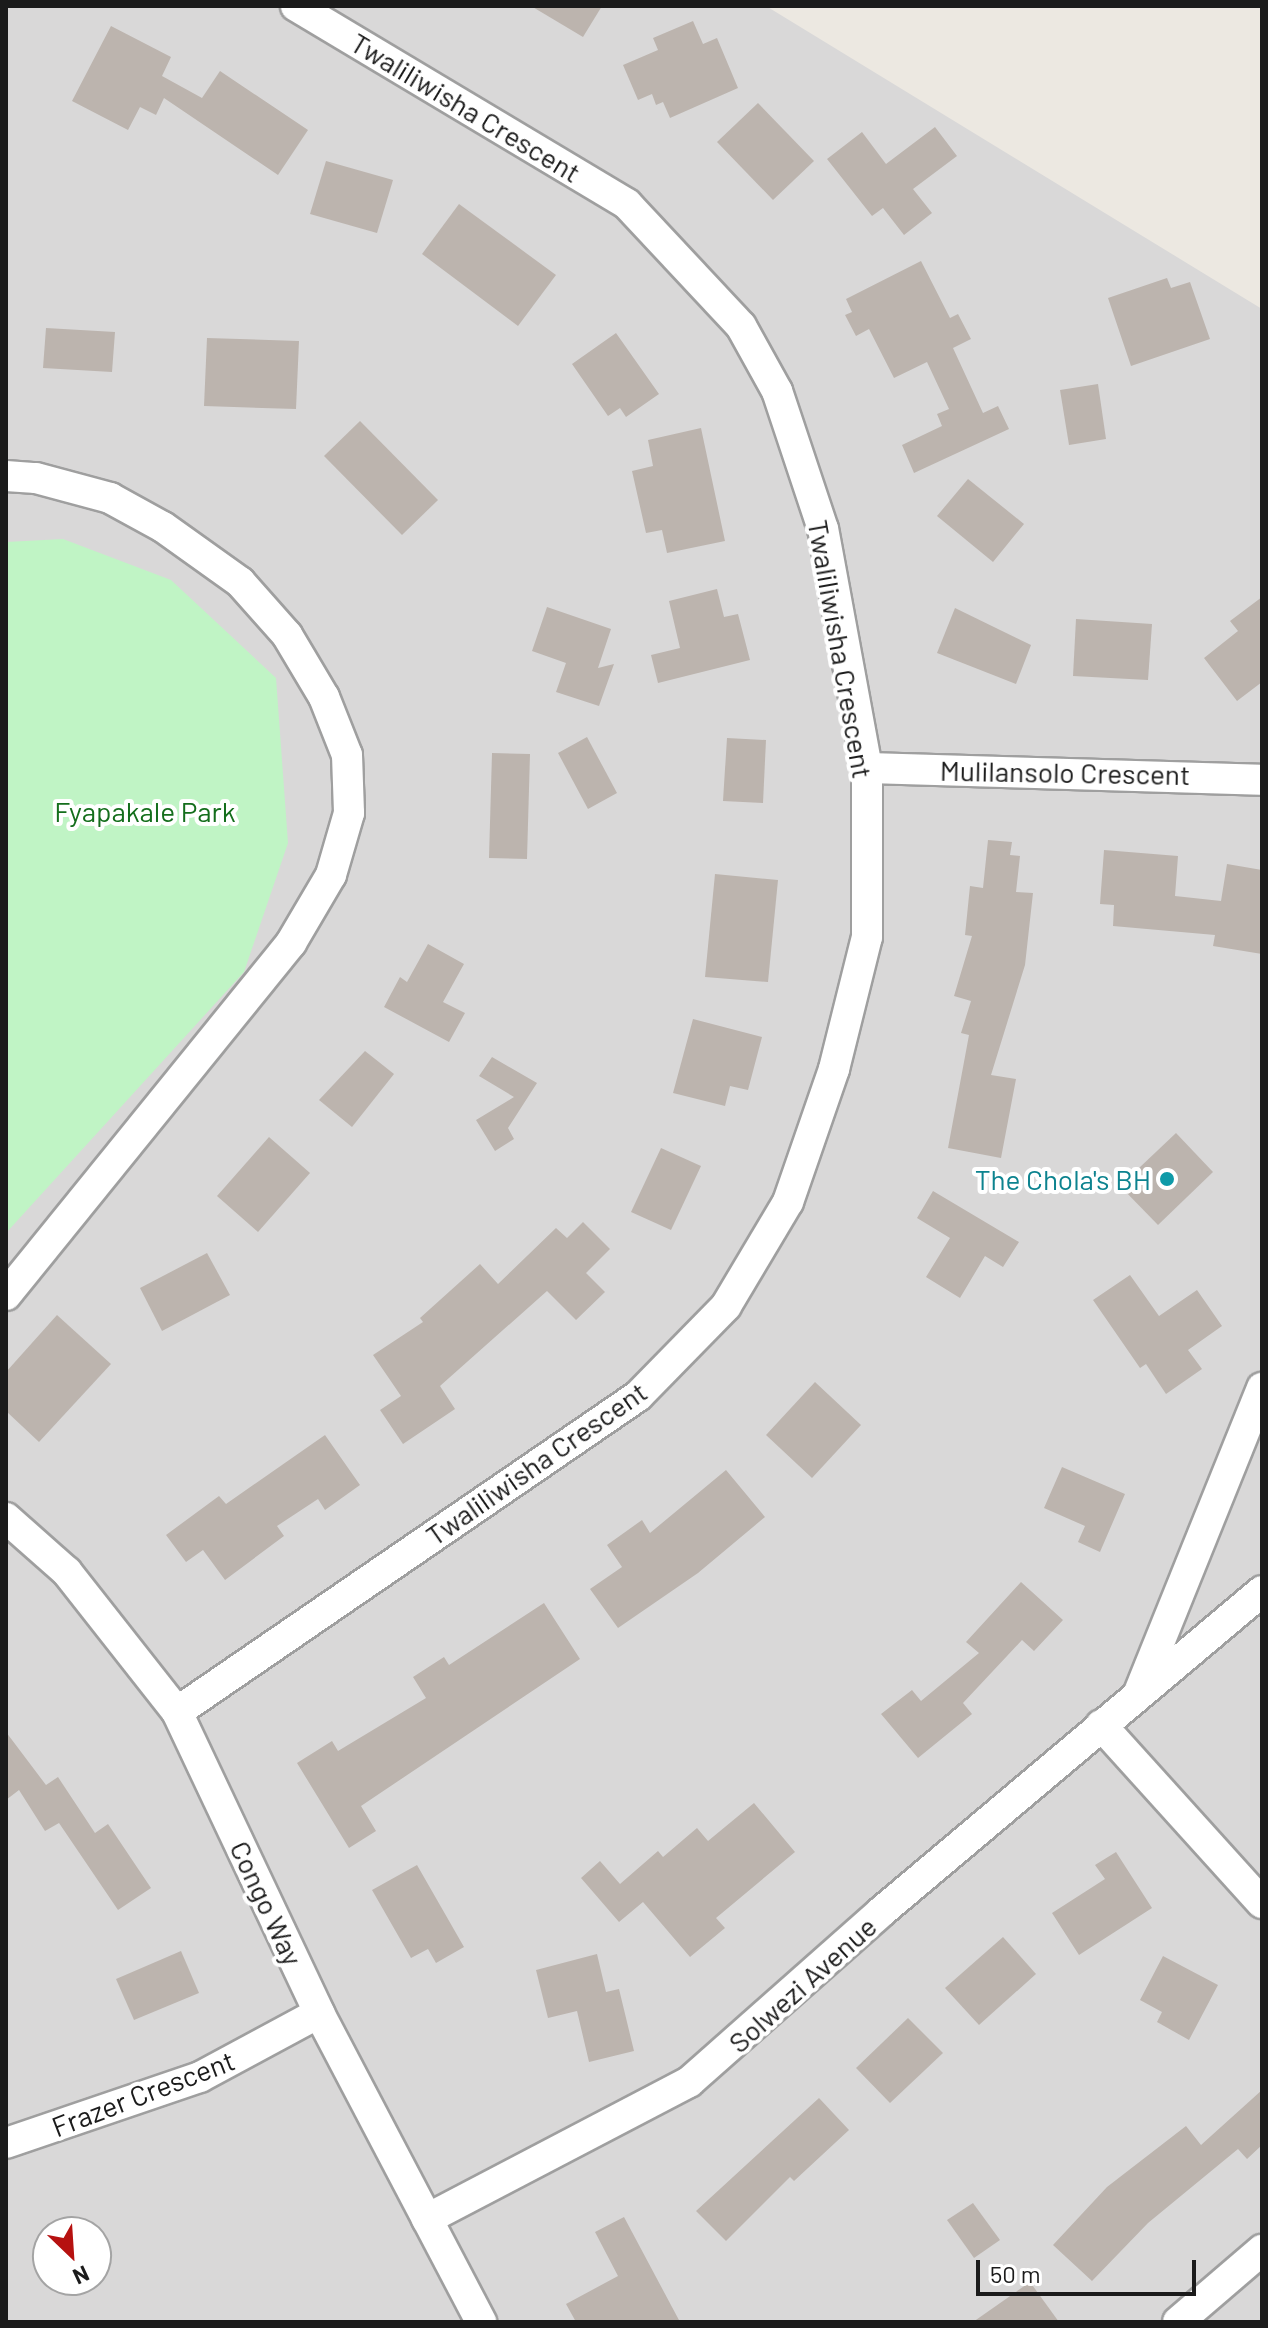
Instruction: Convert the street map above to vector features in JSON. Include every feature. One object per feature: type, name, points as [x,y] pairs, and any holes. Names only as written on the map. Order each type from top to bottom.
[{"type":"street","name":"Twaliliwisha Crescent","points":[[177,1712],[638,1396],[726,1306],[788,1202],[834,1069],[867,937],[867,768],[823,529],[777,391],[741,326],[627,204],[296,6]]},
{"type":"street","points":[[6,476],[36,478],[110,498],[163,527],[240,582],[287,635],[324,697],[347,755],[349,813],[331,875],[291,943],[6,1295]]},
{"type":"street","name":"Mulilansolo Crescent","points":[[867,768],[1262,780]]},
{"type":"street","name":"Solwezi Avenue","points":[[1139,1694],[1262,1388]]},
{"type":"street","name":"Congo Way","points":[[6,1518],[67,1572],[177,1712],[319,2013],[481,2322]]},
{"type":"street","name":"Solwezi Avenue","points":[[427,2219],[689,2082],[1101,1725],[1262,1591]]},
{"type":"street","points":[[1101,1725],[1262,1903]]},
{"type":"street","name":"Frazer Crescent","points":[[6,2143],[200,2077],[319,2013]]},
{"type":"street","points":[[1178,2322],[1262,2250]]},
{"type":"shaded area","points":[[6,6],[766,6],[1262,309],[1262,2322],[6,2322]]},
{"type":"green space","name":"Fyapakale Park","points":[[63,539],[171,580],[276,678],[288,843],[244,972],[6,1233],[6,542]]},
{"type":"building","points":[[531,6],[602,6],[583,37]]},
{"type":"building","points":[[693,21],[703,44],[717,38],[738,88],[670,118],[663,102],[656,105],[652,94],[638,100],[623,65],[658,50],[653,38]]},
{"type":"building","points":[[111,26],[171,57],[162,76],[202,98],[220,71],[308,130],[278,175],[164,98],[156,115],[140,107],[128,130],[72,101]]},
{"type":"building","points":[[758,103],[814,161],[773,200],[717,142]]},
{"type":"building","points":[[935,127],[957,156],[913,189],[932,213],[904,235],[883,208],[872,216],[827,159],[862,132],[886,164]]},
{"type":"building","points":[[326,161],[393,180],[377,233],[310,214]]},
{"type":"building","points":[[459,204],[556,275],[518,326],[422,254]]},
{"type":"building","points":[[921,261],[950,318],[958,314],[971,339],[953,348],[983,413],[998,406],[1009,429],[914,473],[902,445],[942,426],[937,414],[949,409],[927,362],[894,378],[869,329],[856,336],[845,315],[852,312],[846,299]]},
{"type":"building","points":[[1167,278],[1171,288],[1190,282],[1210,339],[1131,366],[1108,298]]},
{"type":"building","points":[[46,328],[115,332],[112,372],[43,368]]},
{"type":"building","points":[[616,333],[659,394],[626,417],[620,408],[608,416],[572,364]]},
{"type":"building","points":[[207,338],[299,341],[296,409],[204,406]]},
{"type":"building","points":[[1098,384],[1106,439],[1069,445],[1060,390]]},
{"type":"building","points":[[360,421],[438,500],[402,535],[324,456]]},
{"type":"building","points":[[701,428],[725,541],[667,553],[662,530],[646,533],[632,471],[653,466],[648,440]]},
{"type":"building","points":[[968,479],[1024,524],[993,562],[937,516]]},
{"type":"building","points":[[717,589],[724,617],[738,614],[750,660],[658,683],[651,655],[680,648],[669,601]]},
{"type":"building","points":[[1262,597],[1262,682],[1237,701],[1204,658],[1238,631],[1230,621]]},
{"type":"building","points":[[547,607],[611,629],[598,668],[614,664],[599,706],[556,692],[566,663],[532,651]]},
{"type":"building","points":[[955,608],[1031,645],[1016,684],[937,653]]},
{"type":"building","points":[[1076,619],[1152,624],[1148,680],[1073,676]]},
{"type":"building","points":[[587,737],[617,793],[588,809],[558,753]]},
{"type":"building","points":[[727,738],[766,740],[763,803],[723,801]]},
{"type":"building","points":[[492,753],[530,754],[527,859],[489,858]]},
{"type":"building","points":[[988,840],[1012,842],[1010,855],[1020,856],[1016,892],[1033,893],[1025,965],[991,1075],[1016,1079],[1001,1158],[948,1148],[969,1035],[961,1033],[971,1001],[954,996],[972,936],[965,935],[970,886],[983,888]]},
{"type":"building","points":[[1104,850],[1178,856],[1175,896],[1221,901],[1227,864],[1262,870],[1262,954],[1213,946],[1215,935],[1113,926],[1114,905],[1100,904]]},
{"type":"building","points":[[715,874],[778,880],[768,982],[705,977]]},
{"type":"building","points":[[428,944],[464,964],[443,1002],[465,1013],[449,1042],[384,1007],[400,977],[407,982]]},
{"type":"building","points":[[693,1019],[762,1037],[748,1090],[730,1086],[725,1106],[673,1093]]},
{"type":"building","points":[[365,1051],[394,1074],[352,1127],[319,1100]]},
{"type":"building","points":[[492,1057],[537,1083],[508,1128],[514,1139],[495,1151],[476,1120],[514,1097],[479,1076]]},
{"type":"building","name":"The Chola's BH","points":[[1176,1133],[1213,1172],[1158,1225],[1120,1186]]},
{"type":"building","points":[[269,1137],[310,1173],[258,1232],[217,1196]]},
{"type":"building","points":[[661,1148],[701,1166],[671,1230],[631,1212]]},
{"type":"building","points":[[933,1191],[1019,1242],[1003,1267],[985,1256],[960,1298],[926,1277],[950,1238],[917,1218]]},
{"type":"building","points":[[583,1222],[610,1249],[586,1273],[605,1292],[576,1320],[547,1291],[440,1386],[455,1409],[403,1444],[380,1410],[401,1396],[373,1355],[423,1322],[420,1318],[480,1264],[498,1284],[556,1228],[567,1238]]},
{"type":"building","points":[[207,1253],[230,1295],[162,1331],[140,1288]]},
{"type":"building","points":[[1130,1275],[1159,1316],[1197,1290],[1222,1326],[1188,1350],[1202,1369],[1166,1394],[1146,1364],[1140,1368],[1093,1300]]},
{"type":"building","points":[[57,1315],[111,1364],[39,1442],[6,1411],[6,1372]]},
{"type":"building","points":[[815,1382],[861,1425],[812,1478],[766,1435]]},
{"type":"building","points":[[325,1435],[360,1485],[325,1510],[318,1499],[277,1526],[284,1536],[225,1580],[203,1550],[186,1562],[166,1535],[219,1496],[226,1504]]},
{"type":"building","points":[[1062,1467],[1125,1494],[1100,1552],[1078,1542],[1085,1526],[1044,1508]]},
{"type":"building","points":[[726,1470],[765,1517],[698,1573],[618,1628],[590,1589],[622,1567],[607,1545],[642,1520],[650,1533]]},
{"type":"building","points":[[1021,1582],[1063,1620],[1034,1651],[1022,1640],[963,1703],[972,1714],[918,1758],[881,1714],[912,1690],[921,1701],[979,1653],[966,1642]]},
{"type":"building","points":[[544,1603],[580,1659],[361,1806],[376,1831],[349,1848],[297,1763],[332,1741],[338,1751],[426,1698],[413,1677],[444,1657],[449,1665]]},
{"type":"building","points":[[6,1732],[46,1785],[58,1777],[95,1833],[108,1824],[151,1888],[118,1910],[59,1823],[45,1831],[19,1790],[6,1800]]},
{"type":"building","points":[[754,1803],[795,1852],[716,1918],[725,1928],[690,1957],[643,1902],[619,1922],[581,1878],[600,1861],[620,1884],[658,1851],[663,1857],[697,1828],[708,1841]]},
{"type":"building","points":[[1116,1852],[1152,1908],[1079,1955],[1052,1913],[1105,1879],[1095,1865]]},
{"type":"building","points":[[417,1865],[464,1947],[436,1963],[428,1949],[411,1958],[372,1890]]},
{"type":"building","points":[[1003,1937],[1036,1974],[979,2025],[945,1988]]},
{"type":"building","points":[[181,1951],[199,1993],[134,2020],[116,1979]]},
{"type":"building","points":[[597,1954],[606,1992],[619,1989],[634,2051],[589,2062],[577,2011],[548,2018],[536,1970]]},
{"type":"building","points":[[1163,1956],[1218,1985],[1189,2040],[1157,2022],[1162,2012],[1140,2000]]},
{"type":"building","points":[[908,2018],[943,2053],[890,2103],[856,2068]]},
{"type":"building","points":[[1262,2090],[1262,2145],[1247,2159],[1238,2149],[1148,2223],[1092,2281],[1053,2245],[1107,2187],[1186,2126],[1201,2145]]},
{"type":"building","points":[[819,2098],[849,2130],[794,2181],[790,2177],[726,2241],[696,2211]]},
{"type":"building","points":[[973,2203],[1000,2240],[974,2258],[947,2220]]},
{"type":"building","points":[[624,2217],[680,2322],[576,2322],[566,2304],[618,2276],[595,2232]]},
{"type":"building","points":[[1030,2282],[1059,2322],[973,2322]]},
{"type":"place","name":"The Chola's BH","points":[[1167,1179]]}]
